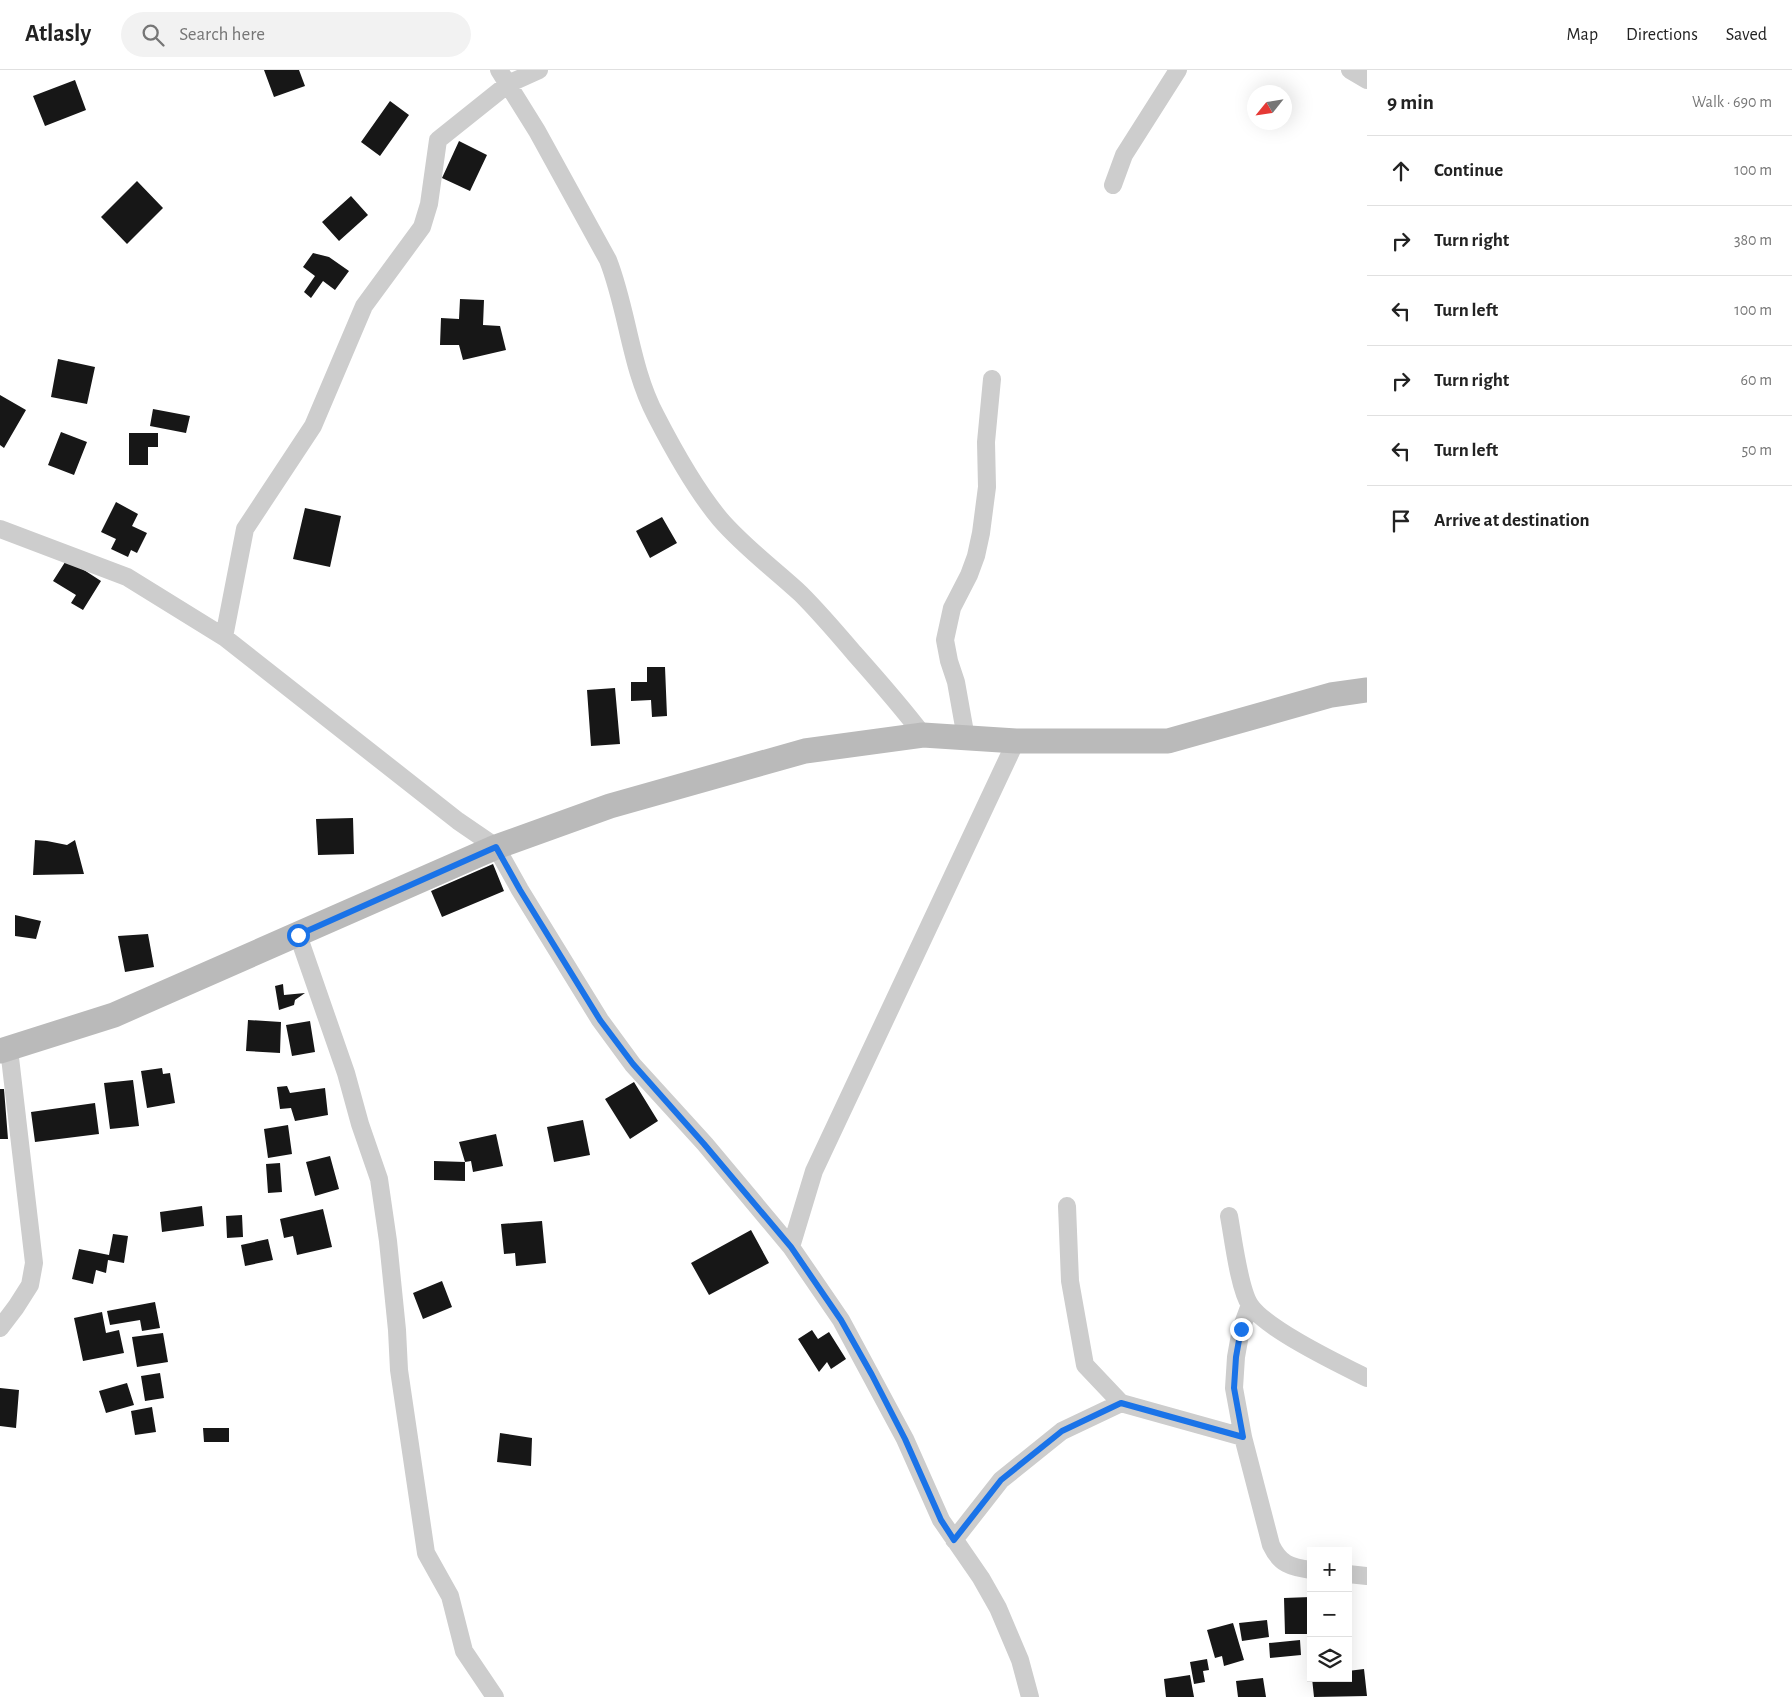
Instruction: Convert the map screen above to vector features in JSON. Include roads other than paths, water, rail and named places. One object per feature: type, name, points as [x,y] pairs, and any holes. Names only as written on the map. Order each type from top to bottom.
[{"type":"main road","points":[[5,1050],[114,1015],[496,847],[610,806],[805,751],[922,735],[1016,741],[1168,740],[1331,695],[1367,690]]},
{"type":"street","points":[[224,637],[246,529],[313,426],[364,306],[422,227],[429,204],[438,140],[503,77],[539,70]]},
{"type":"street","points":[[1113,185],[1124,155],[1178,70]]},
{"type":"street","points":[[1350,70],[1367,80]]},
{"type":"street","points":[[503,77],[537,131],[608,260],[615,276],[630,344],[654,414],[698,487],[733,533],[801,595],[826,621],[901,705],[922,735]]},
{"type":"street","points":[[966,738],[956,682],[945,640],[952,608],[969,575],[981,534],[987,487],[986,442],[992,380]]},
{"type":"street","points":[[0,529],[127,577],[224,637],[458,822],[496,847],[520,890],[600,1020],[633,1064],[791,1247],[841,1320],[905,1439],[938,1512],[998,1608],[1020,1660],[1030,1697]]},
{"type":"street","points":[[791,1247],[814,1171],[1016,741]]},
{"type":"street","points":[[298,935],[346,1073],[360,1124],[379,1179],[388,1241],[399,1370],[426,1552],[450,1596],[464,1651],[494,1697]]},
{"type":"street","points":[[0,1328],[16,1308],[30,1285],[34,1263],[5,1050]]},
{"type":"street","points":[[1067,1206],[1070,1281],[1086,1365],[1121,1403],[1243,1437]]},
{"type":"street","points":[[1229,1216],[1244,1293],[1250,1306],[1262,1318],[1287,1334],[1338,1364],[1367,1378]]},
{"type":"street","points":[[1250,1306],[1241,1329],[1236,1357],[1234,1388],[1243,1437],[1271,1545],[1278,1558],[1289,1565],[1307,1569]]},
{"type":"street","points":[[954,1540],[1001,1480],[1062,1431],[1121,1403]]},
{"type":"street","points":[[1352,1574],[1367,1576]]}]
